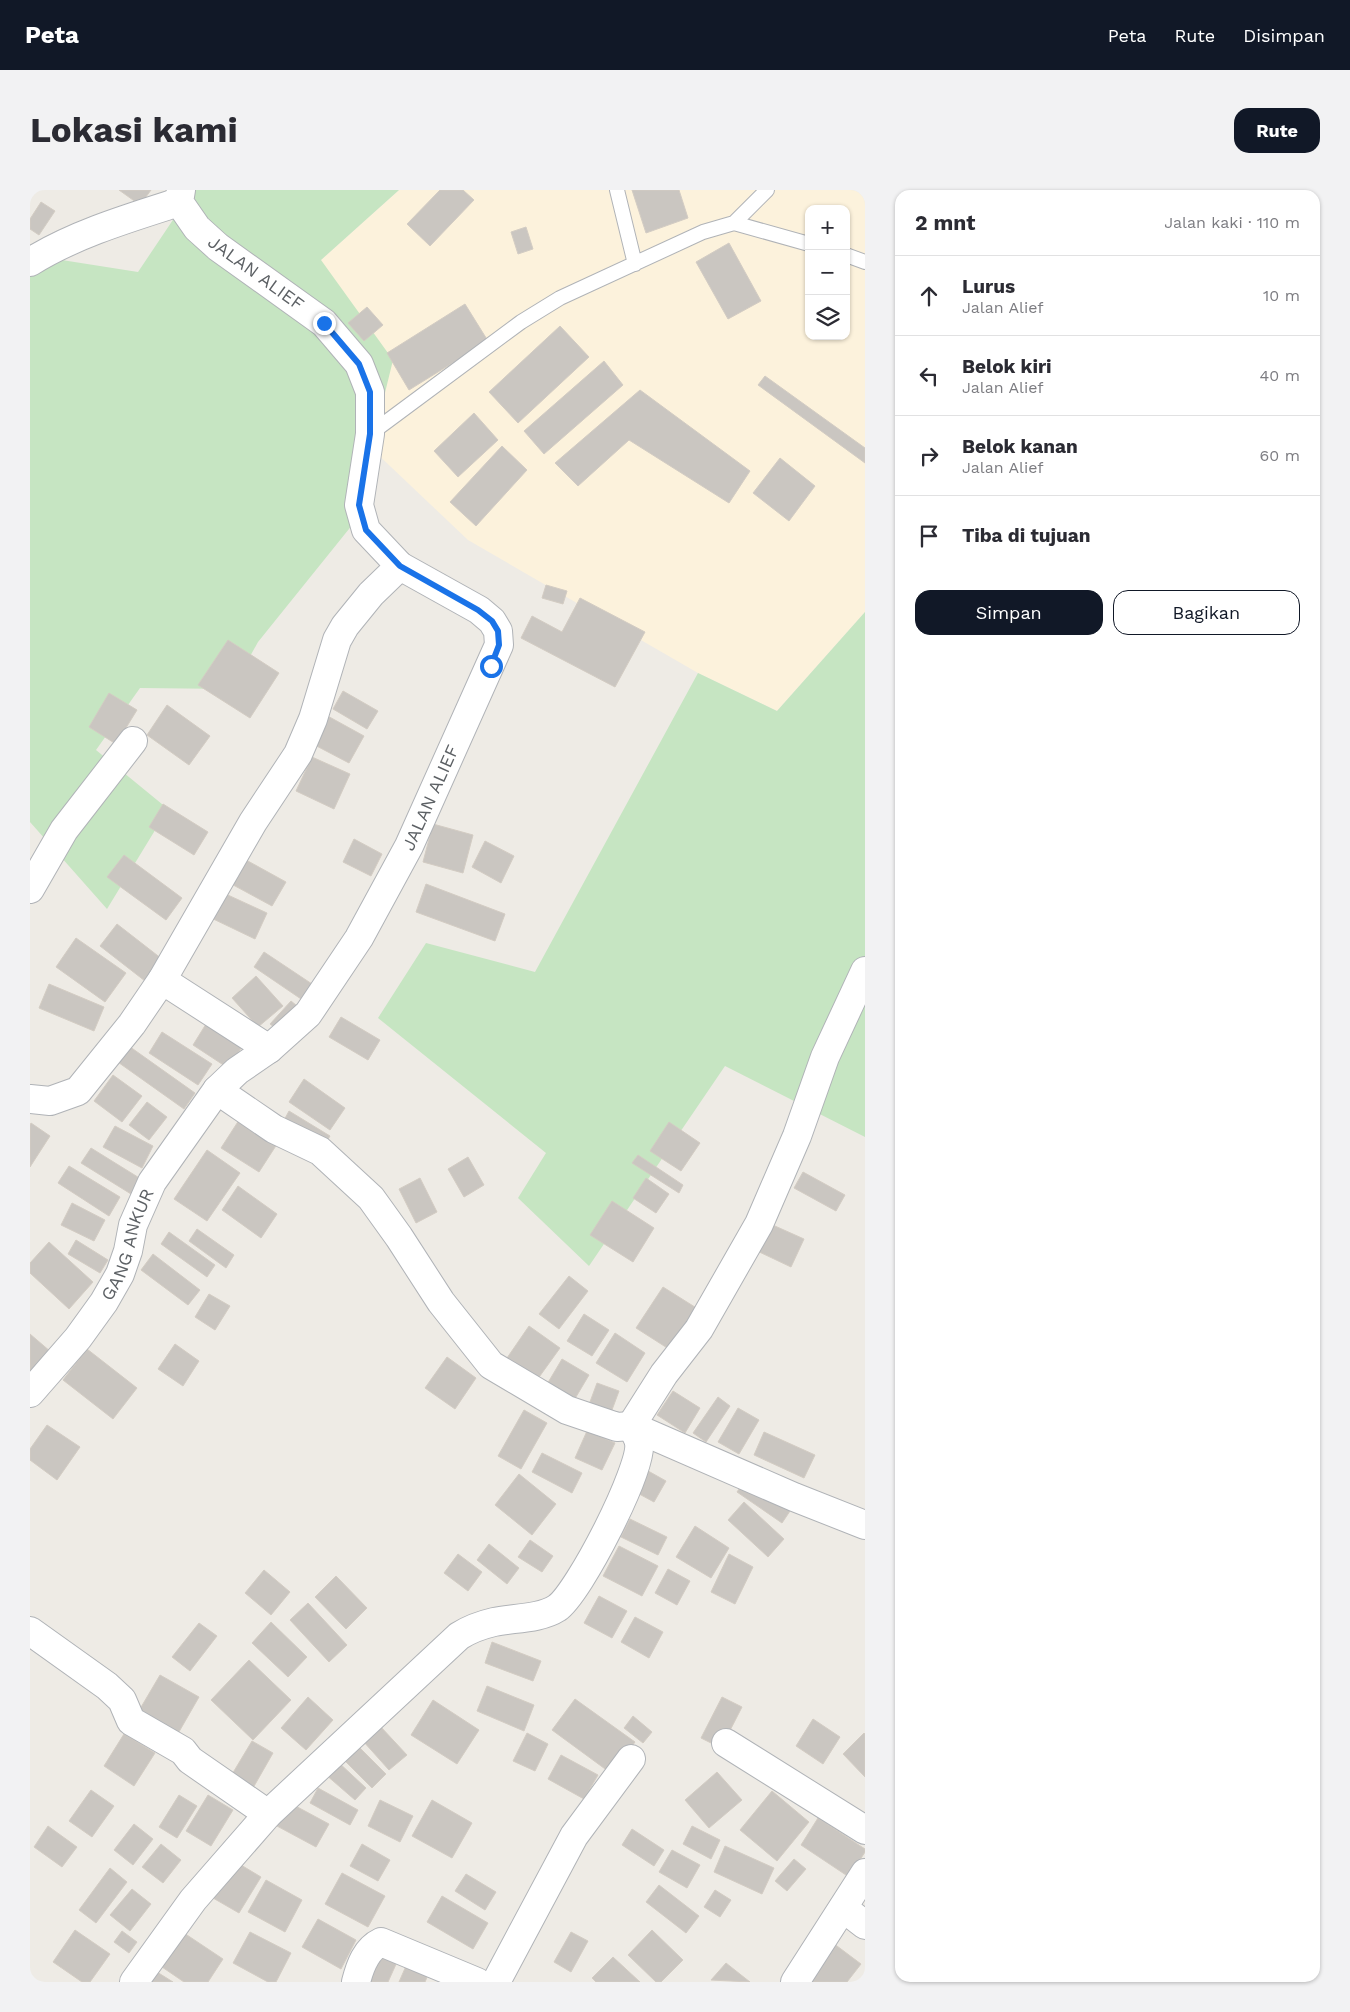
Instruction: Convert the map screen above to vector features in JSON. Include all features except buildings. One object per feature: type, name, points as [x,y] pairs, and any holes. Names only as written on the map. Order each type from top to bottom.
[{"type":"street","points":[[30,262],[49,251],[180,196]]},
{"type":"street","name":"JALAN ALIEF","points":[[180,196],[197,228],[218,247],[324,323],[359,364],[370,392],[370,434],[359,505],[361,518],[366,530],[400,566],[478,610],[495,626],[499,645],[409,846],[359,938],[308,1014],[269,1049],[237,1071],[217,1090]]},
{"type":"street","points":[[30,1099],[50,1101],[78,1091],[132,1024],[162,980],[253,822],[298,754],[313,719],[337,640],[345,626],[371,594],[400,566]]},
{"type":"street","points":[[30,889],[64,830],[133,741]]},
{"type":"street","points":[[632,1426],[664,1374],[699,1329],[759,1224],[797,1136],[825,1057],[865,971]]},
{"type":"street","points":[[162,980],[269,1049]]},
{"type":"street","points":[[217,1090],[274,1129],[320,1151],[371,1198],[400,1237],[441,1302],[491,1365],[567,1410],[617,1427],[632,1426],[794,1497],[865,1524]]},
{"type":"street","name":"GANG ANKUR","points":[[30,1393],[78,1338],[104,1302],[120,1274],[128,1251],[133,1225],[152,1182],[217,1090]]},
{"type":"street","points":[[134,1982],[193,1900],[268,1814],[459,1636],[474,1628],[494,1622],[522,1618],[556,1608],[571,1594],[598,1551],[634,1464],[639,1444],[632,1426]]},
{"type":"street","points":[[30,1631],[107,1686],[122,1700],[131,1721],[183,1751],[190,1760],[268,1814]]},
{"type":"street","points":[[726,1743],[865,1830]]},
{"type":"street","points":[[496,1982],[574,1836],[631,1759]]},
{"type":"street","points":[[795,1982],[865,1873]]},
{"type":"street","points":[[843,1908],[865,1925]]},
{"type":"street","points":[[356,1982],[366,1955],[373,1945],[381,1942],[477,1982]]},
{"type":"lane","points":[[617,190],[635,264]]},
{"type":"lane","points":[[370,434],[521,322],[560,298],[703,232],[734,223],[767,190]]},
{"type":"lane","points":[[734,223],[805,243]]},
{"type":"lane","points":[[850,256],[865,262]]},
{"type":"shaded area","points":[[399,190],[865,190],[865,612],[777,711],[698,673],[468,540],[371,448],[321,260]]},
{"type":"green space","points":[[193,190],[399,190],[321,260],[393,360],[353,524],[258,642],[232,689],[140,688],[96,750],[168,809],[107,909],[30,822],[30,255],[138,272]]},
{"type":"green space","points":[[865,612],[865,1137],[725,1066],[589,1266],[518,1198],[546,1153],[378,1018],[426,943],[535,972],[698,673],[777,711]]},
{"type":"route","points":[[324,323],[359,364],[370,392],[368,460],[359,505],[361,518],[366,530],[400,566],[478,610],[492,621],[498,631],[499,645],[491,666]]}]
